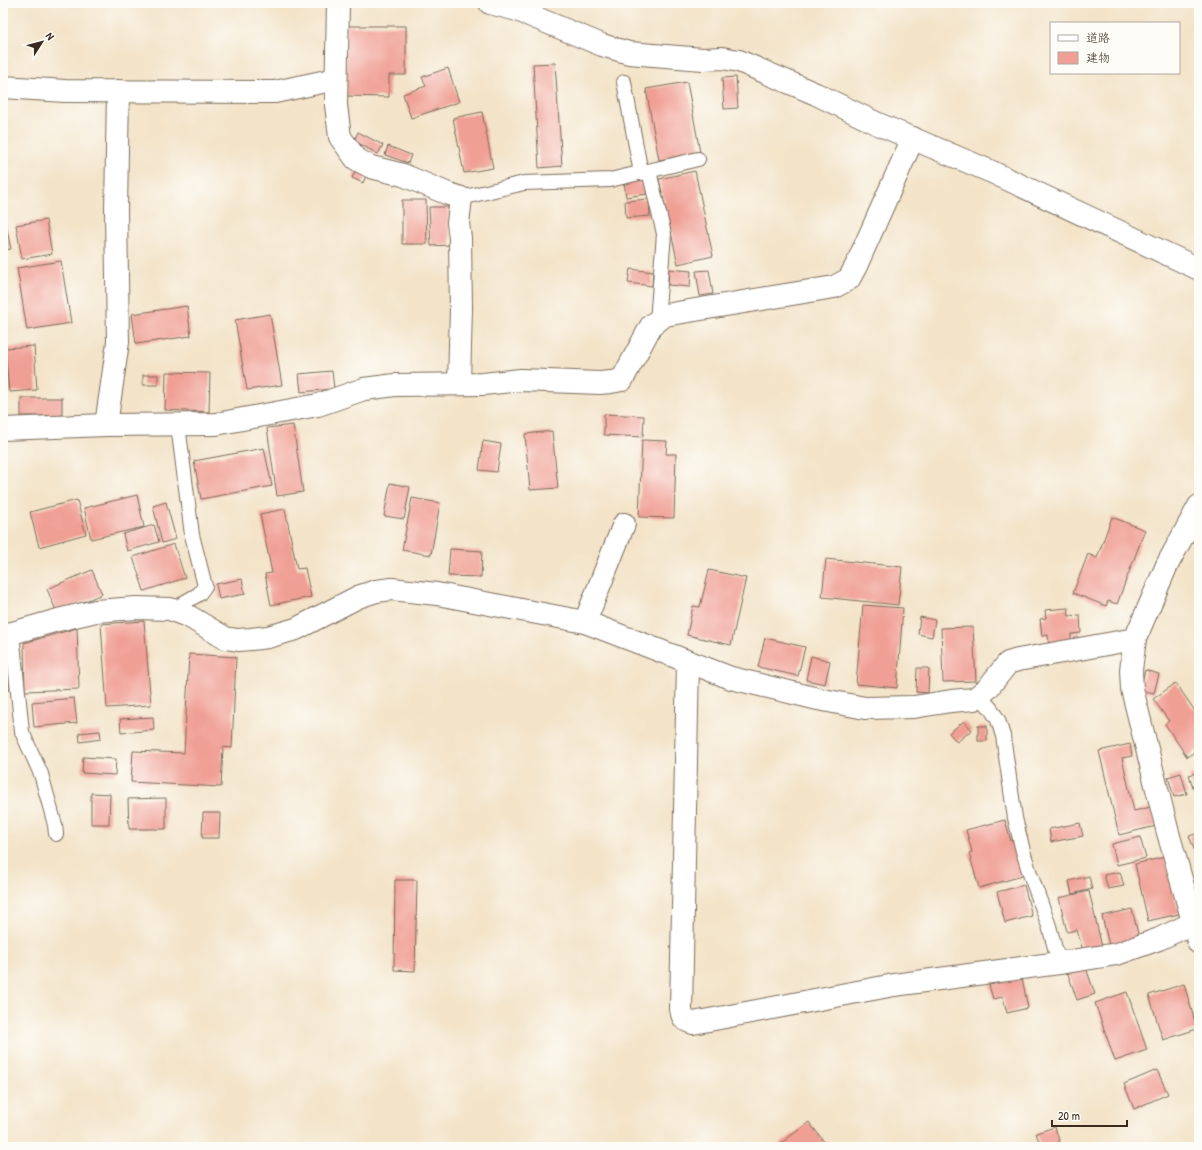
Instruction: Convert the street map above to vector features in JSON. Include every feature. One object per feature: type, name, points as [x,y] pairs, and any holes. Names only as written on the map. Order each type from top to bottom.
[{"type":"street","points":[[338,3],[336,105],[340,137],[356,159],[371,167],[403,176],[461,198],[458,223],[460,238],[461,308],[458,365],[459,384]]},
{"type":"street","points":[[490,3],[517,10],[602,45],[629,53],[703,59],[722,58],[739,61],[992,172],[1199,268]]},
{"type":"street","points":[[3,87],[65,91],[275,92],[336,79]]},
{"type":"street","points":[[106,425],[118,342],[116,211],[118,91]]},
{"type":"street","points":[[3,429],[106,425],[216,424],[318,405],[364,389],[395,385],[483,384],[521,380],[600,383],[622,380],[651,326],[665,315],[834,287],[849,279],[913,138]]},
{"type":"street","points":[[688,662],[681,1009],[682,1016],[686,1021],[693,1023],[894,985],[1118,954],[1159,939],[1196,933],[1167,829],[1132,689],[1131,670],[1135,639],[1167,565],[1199,506]]},
{"type":"street","points":[[585,622],[624,524]]},
{"type":"street","points":[[8,634],[96,611],[136,608],[170,609],[190,617],[225,638],[238,640],[268,637],[296,629],[358,597],[376,591],[392,589],[437,594],[585,622],[731,678],[818,699],[865,708],[914,707],[974,699],[987,689],[1008,663],[1135,639]]},
{"type":"lane","points":[[624,82],[645,172],[664,234],[658,321]]},
{"type":"lane","points":[[461,198],[524,183],[610,180],[698,159]]},
{"type":"lane","points":[[175,611],[185,602],[199,594],[205,586],[192,535],[178,424]]},
{"type":"lane","points":[[8,634],[22,732],[41,774],[55,825],[56,834]]},
{"type":"lane","points":[[979,695],[998,720],[1003,736],[1016,818],[1023,851],[1049,926],[1059,963]]},
{"type":"building","points":[[346,26],[406,26],[406,75],[389,75],[389,97],[346,96]]},
{"type":"building","points":[[555,63],[562,166],[539,168],[533,64]]},
{"type":"building","points":[[448,68],[459,102],[411,118],[403,94],[426,86],[422,77]]},
{"type":"building","points":[[736,77],[738,108],[724,109],[722,78]]},
{"type":"building","points":[[687,82],[700,152],[659,160],[646,89]]},
{"type":"building","points":[[482,112],[493,168],[464,173],[453,118]]},
{"type":"building","points":[[358,132],[383,145],[378,154],[354,141]]},
{"type":"building","points":[[388,146],[411,155],[408,163],[385,155]]},
{"type":"building","points":[[357,167],[368,171],[363,183],[352,178]]},
{"type":"building","points":[[695,171],[713,256],[678,264],[659,179]]},
{"type":"building","points":[[645,179],[647,194],[626,197],[624,181]]},
{"type":"building","points":[[649,199],[650,216],[626,218],[625,201]]},
{"type":"building","points":[[402,200],[426,200],[427,244],[402,244]]},
{"type":"building","points":[[429,207],[448,207],[450,245],[431,246]]},
{"type":"building","points":[[3,210],[11,249],[3,250]]},
{"type":"building","points":[[46,220],[52,254],[22,259],[16,225]]},
{"type":"building","points":[[61,261],[71,323],[27,330],[17,268]]},
{"type":"building","points":[[630,269],[653,272],[652,286],[628,283]]},
{"type":"building","points":[[669,269],[691,271],[690,287],[668,285]]},
{"type":"building","points":[[709,270],[713,294],[700,296],[696,271]]},
{"type":"building","points":[[187,306],[191,336],[136,344],[132,314]]},
{"type":"building","points":[[270,314],[282,385],[247,390],[235,320]]},
{"type":"building","points":[[34,346],[37,390],[9,392],[5,348]]},
{"type":"building","points":[[332,371],[334,389],[301,392],[299,374]]},
{"type":"building","points":[[166,372],[210,373],[209,412],[165,410]]},
{"type":"building","points":[[143,375],[158,375],[158,385],[143,385]]},
{"type":"building","points":[[21,398],[62,398],[62,416],[21,416]]},
{"type":"building","points":[[604,414],[644,416],[643,437],[604,435]]},
{"type":"building","points":[[293,425],[303,492],[277,496],[267,428]]},
{"type":"building","points":[[552,431],[558,488],[530,490],[525,434]]},
{"type":"building","points":[[642,440],[667,441],[666,454],[676,454],[674,518],[639,517]]},
{"type":"building","points":[[483,441],[501,444],[497,472],[479,470]]},
{"type":"building","points":[[264,448],[272,486],[201,499],[194,461]]},
{"type":"building","points":[[390,483],[410,487],[404,519],[384,516]]},
{"type":"building","points":[[137,495],[144,527],[91,539],[84,508]]},
{"type":"building","points":[[412,498],[440,503],[431,555],[402,550]]},
{"type":"building","points":[[77,500],[86,534],[39,547],[30,512]]},
{"type":"building","points":[[166,502],[176,539],[162,543],[153,506]]},
{"type":"building","points":[[285,509],[297,569],[305,568],[311,597],[271,605],[265,574],[272,573],[260,514]]},
{"type":"building","points":[[1112,517],[1145,530],[1117,604],[1108,601],[1106,606],[1073,593],[1088,554],[1097,558]]},
{"type":"building","points":[[154,525],[159,542],[127,551],[123,534]]},
{"type":"building","points":[[174,544],[185,578],[144,591],[133,557]]},
{"type":"building","points":[[450,549],[482,551],[481,577],[448,576]]},
{"type":"building","points":[[826,559],[902,567],[898,605],[822,597]]},
{"type":"building","points":[[92,570],[102,594],[57,613],[47,589]]},
{"type":"building","points":[[709,570],[746,578],[731,645],[687,635],[693,606],[700,607]]},
{"type":"building","points":[[242,579],[245,594],[219,599],[216,584]]},
{"type":"building","points":[[863,605],[903,608],[897,688],[856,684]]},
{"type":"building","points":[[1068,608],[1069,616],[1080,615],[1081,633],[1071,634],[1071,644],[1049,646],[1048,635],[1042,636],[1040,619],[1046,618],[1045,610]]},
{"type":"building","points":[[920,617],[935,620],[932,637],[918,634]]},
{"type":"building","points":[[144,621],[151,705],[107,708],[101,624]]},
{"type":"building","points":[[973,627],[976,681],[943,682],[941,628]]},
{"type":"building","points":[[77,628],[79,689],[25,691],[24,643]]},
{"type":"building","points":[[765,638],[805,647],[798,676],[758,667]]},
{"type":"building","points":[[3,652],[6,652],[10,690],[3,691]]},
{"type":"building","points":[[189,654],[236,657],[232,748],[223,747],[221,787],[131,782],[133,751],[184,753]]},
{"type":"building","points":[[811,656],[830,661],[825,684],[806,680]]},
{"type":"building","points":[[917,668],[929,668],[928,693],[916,692]]},
{"type":"building","points":[[1145,670],[1159,674],[1154,693],[1140,690]]},
{"type":"building","points":[[1176,683],[1199,717],[1199,749],[1187,757],[1165,724],[1169,721],[1153,699]]},
{"type":"building","points":[[74,698],[77,723],[34,727],[32,702]]},
{"type":"building","points":[[153,717],[154,730],[121,733],[120,719]]},
{"type":"building","points":[[964,721],[972,730],[957,742],[949,733]]},
{"type":"building","points":[[978,726],[987,726],[987,741],[978,741]]},
{"type":"building","points":[[100,731],[101,739],[80,742],[79,733]]},
{"type":"building","points":[[1130,744],[1132,756],[1122,758],[1134,811],[1151,807],[1156,826],[1119,835],[1099,751]]},
{"type":"building","points":[[83,757],[116,759],[115,775],[82,773]]},
{"type":"building","points":[[1199,772],[1199,805],[1189,775]]},
{"type":"building","points":[[1181,773],[1187,794],[1174,797],[1168,777]]},
{"type":"building","points":[[91,793],[110,794],[109,824],[91,824]]},
{"type":"building","points":[[166,798],[166,829],[129,829],[128,799]]},
{"type":"building","points":[[203,813],[220,813],[219,838],[202,838]]},
{"type":"building","points":[[1005,820],[1011,841],[1016,840],[1026,875],[979,888],[969,853],[972,852],[966,830]]},
{"type":"building","points":[[1080,823],[1083,836],[1051,842],[1049,829]]},
{"type":"building","points":[[1199,833],[1199,862],[1189,836]]},
{"type":"building","points":[[1140,837],[1146,858],[1117,865],[1112,844]]},
{"type":"building","points":[[1165,857],[1179,914],[1148,921],[1135,864]]},
{"type":"building","points":[[1120,872],[1124,886],[1108,889],[1104,875]]},
{"type":"building","points":[[1089,876],[1092,889],[1072,894],[1069,881]]},
{"type":"building","points":[[395,880],[417,880],[415,971],[394,970]]},
{"type":"building","points":[[1024,885],[1032,916],[1005,923],[997,892]]},
{"type":"building","points":[[1089,891],[1102,947],[1083,951],[1077,930],[1067,932],[1059,898]]},
{"type":"building","points":[[1132,909],[1140,942],[1110,949],[1102,916]]},
{"type":"building","points":[[1085,965],[1095,994],[1077,1000],[1067,971]]},
{"type":"building","points":[[1022,978],[1028,1008],[1007,1013],[1003,997],[993,999],[989,985]]},
{"type":"building","points":[[1184,984],[1197,1029],[1163,1040],[1149,995]]},
{"type":"building","points":[[1127,992],[1147,1050],[1115,1061],[1095,1003]]},
{"type":"building","points":[[1157,1070],[1168,1094],[1134,1109],[1124,1084]]},
{"type":"building","points":[[809,1122],[828,1147],[776,1147]]},
{"type":"building","points":[[1055,1127],[1061,1147],[1041,1147],[1036,1133]]}]
